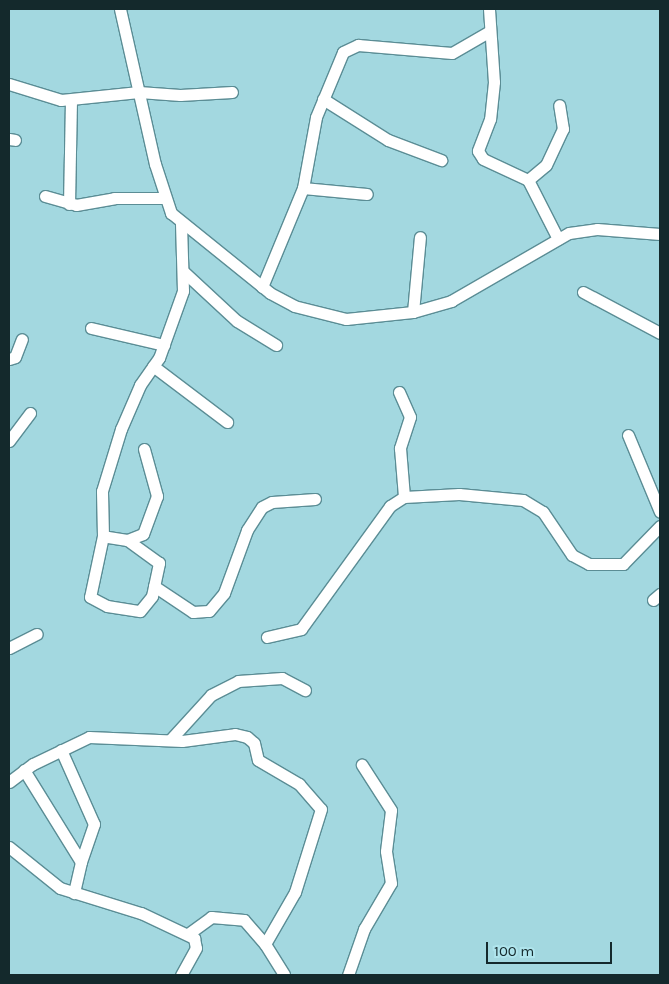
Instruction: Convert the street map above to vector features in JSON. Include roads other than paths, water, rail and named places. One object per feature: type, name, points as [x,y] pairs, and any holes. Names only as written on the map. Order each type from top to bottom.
[{"type":"street","points":[[120,9],[164,198],[181,223],[262,287],[294,306],[346,319],[413,312],[451,301],[569,233],[597,229],[660,234]]},
{"type":"street","points":[[489,9],[493,91],[490,119],[478,151],[484,159],[528,180],[558,239]]},
{"type":"street","points":[[262,287],[303,188],[316,117],[348,47],[452,53],[490,31]]},
{"type":"street","points":[[9,84],[71,101],[139,92],[180,95],[232,92]]},
{"type":"street","points":[[323,99],[388,140],[441,160]]},
{"type":"street","points":[[69,204],[71,101]]},
{"type":"street","points":[[528,180],[546,165],[563,129],[559,105]]},
{"type":"street","points":[[303,188],[367,194]]},
{"type":"street","points":[[45,196],[69,204],[114,198],[164,198]]},
{"type":"street","points":[[103,536],[127,540],[156,558],[158,570],[149,603],[140,611],[92,600],[89,590],[103,536],[102,491],[121,429],[140,385],[164,345],[184,291],[181,223]]},
{"type":"street","points":[[413,312],[420,237]]},
{"type":"street","points":[[184,272],[237,321],[276,345]]},
{"type":"street","points":[[584,292],[660,333]]},
{"type":"street","points":[[91,328],[164,345]]},
{"type":"street","points":[[9,359],[16,357],[22,338]]},
{"type":"street","points":[[153,366],[227,422]]},
{"type":"street","points":[[399,392],[410,416],[400,448],[404,497]]},
{"type":"street","points":[[9,441],[30,413]]},
{"type":"street","points":[[628,435],[660,512]]},
{"type":"street","points":[[127,540],[143,534],[157,496],[144,449]]},
{"type":"street","points":[[267,637],[301,629],[390,506],[404,497],[459,494],[523,500],[543,512],[565,547],[589,564],[623,564],[660,526]]},
{"type":"street","points":[[154,586],[193,612],[209,611],[224,593],[247,530],[262,507],[272,502],[315,499]]},
{"type":"street","points":[[9,648],[37,634]]},
{"type":"street","points":[[171,739],[211,695],[238,681],[282,678],[305,690]]},
{"type":"street","points":[[9,782],[24,770],[89,736],[171,739],[242,734],[254,743],[258,760],[299,784],[320,804],[320,814],[295,892],[265,944]]},
{"type":"street","points":[[61,750],[94,824],[81,862],[74,893]]},
{"type":"street","points":[[348,975],[364,930],[392,882],[386,850],[391,810],[362,765]]},
{"type":"street","points":[[24,770],[81,862]]},
{"type":"street","points":[[9,847],[33,870],[74,893],[141,913],[188,934],[197,941],[196,948],[181,975]]},
{"type":"street","points":[[188,934],[211,917],[220,915],[244,920],[265,944],[284,975]]}]
